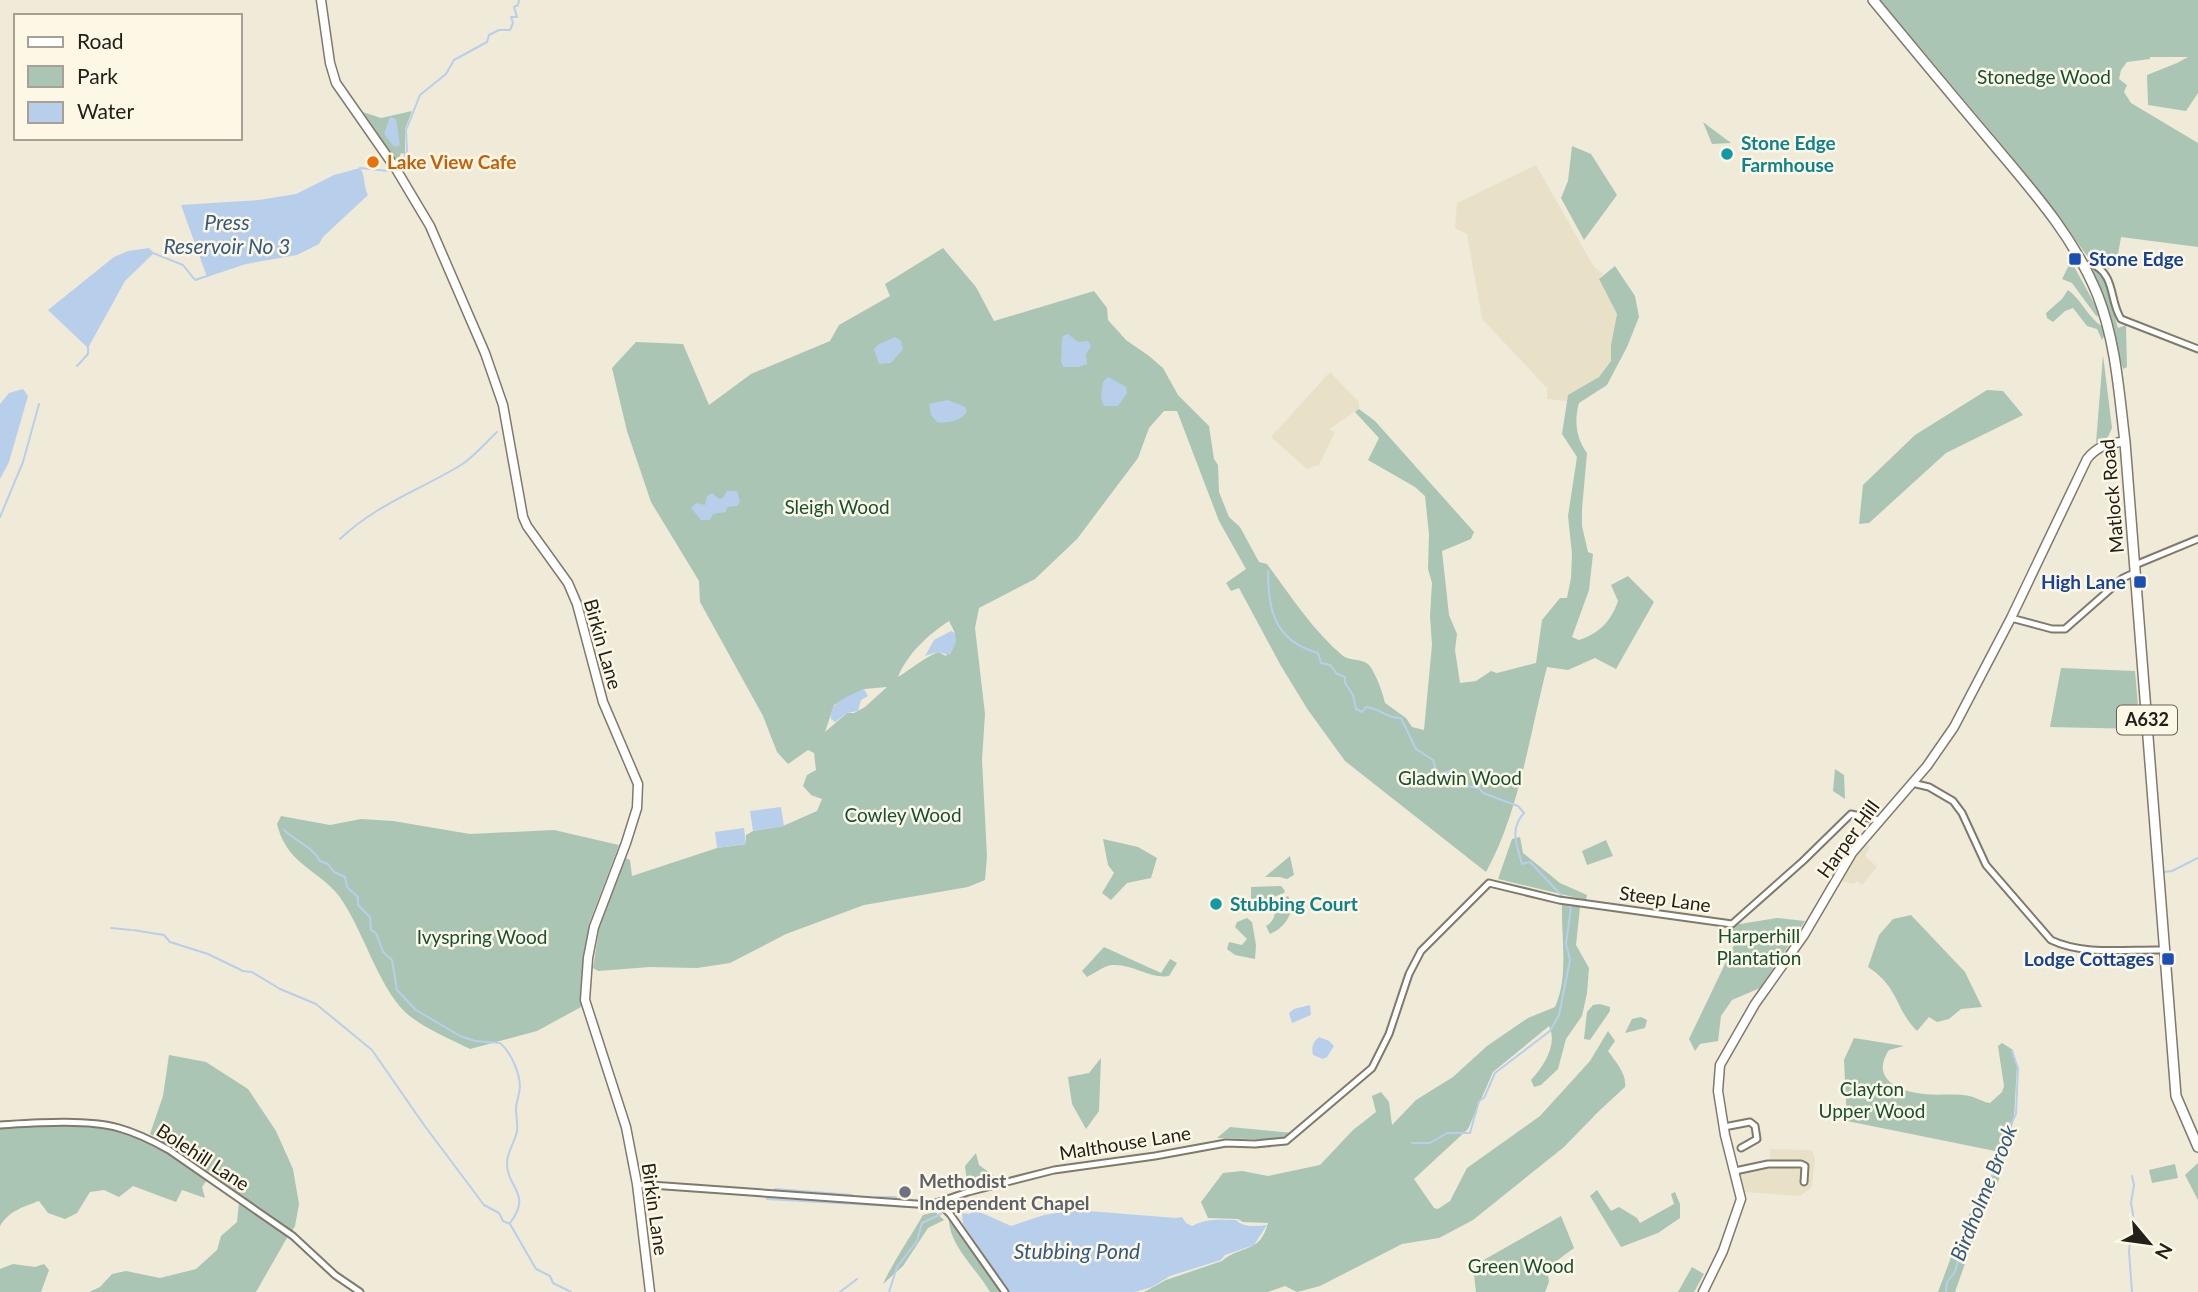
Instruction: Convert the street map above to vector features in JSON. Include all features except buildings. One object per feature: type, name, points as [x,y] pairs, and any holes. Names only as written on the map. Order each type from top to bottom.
[{"type":"main road","name":"Matlock Road","points":[[1873,0],[2048,210],[2084,266],[2108,326],[2125,442],[2176,1096],[2198,1147]]},
{"type":"street","name":"Birkin Lane","points":[[321,0],[330,63],[336,83],[394,167],[430,226],[485,353],[503,405],[523,517],[568,583],[577,604],[603,702],[638,784],[637,807],[594,927],[588,958],[585,1000],[624,1119],[637,1184],[650,1292]]},
{"type":"street","points":[[2084,266],[2092,264],[2101,268],[2109,281],[2121,319],[2198,349]]},
{"type":"street","name":"Harper Hill","points":[[1703,1292],[1741,1204],[1741,1193],[1718,1091],[1720,1065],[1755,1004],[1804,934],[1852,853],[1912,783],[1954,727],[2011,618],[2088,458],[2094,450],[2104,445],[2125,442]]},
{"type":"street","points":[[2011,618],[2052,629],[2065,629],[2135,569],[2198,539]]},
{"type":"street","points":[[1912,783],[1929,787],[1953,801],[1962,813],[1973,842],[1986,865],[2051,940],[2064,946],[2083,948],[2165,950]]},
{"type":"street","name":"Steep Lane","points":[[1489,883],[1559,900],[1732,924],[1851,814],[1878,820]]},
{"type":"street","name":"Malthouse Lane","points":[[637,1184],[924,1205],[1054,1170],[1226,1143],[1286,1141],[1372,1068],[1389,1034],[1409,974],[1421,951],[1489,883]]},
{"type":"street","points":[[1724,1126],[1750,1122],[1755,1126],[1757,1139],[1741,1149]]},
{"type":"street","name":"Bolehill Lane","points":[[0,1125],[68,1124],[113,1127],[148,1139],[169,1150],[293,1236],[335,1275],[360,1292]]},
{"type":"street","points":[[1735,1171],[1768,1164],[1801,1164],[1805,1166],[1804,1182]]},
{"type":"street","points":[[950,1214],[956,1198]]},
{"type":"street","points":[[939,1203],[950,1214],[1005,1292]]},
{"type":"shaded area","points":[[1536,165],[1594,267],[1603,274],[1599,279],[1617,314],[1611,345],[1611,362],[1599,377],[1569,395],[1567,401],[1547,399],[1547,388],[1482,319],[1467,234],[1455,228],[1457,203]]},
{"type":"shaded area","points":[[1330,372],[1359,402],[1359,409],[1329,429],[1335,432],[1319,465],[1307,469],[1271,437]]},
{"type":"shaded area","points":[[1864,843],[1870,847],[1865,856],[1877,867],[1862,885],[1857,881],[1854,884],[1837,880]]},
{"type":"shaded area","points":[[1770,1149],[1812,1150],[1815,1159],[1812,1187],[1800,1196],[1743,1192],[1739,1167],[1770,1162]]},
{"type":"green space","name":"Stonedge Wood","points":[[1880,0],[2198,0],[2198,93],[2186,111],[2148,105],[2147,75],[2188,57],[2150,57],[2127,62],[2119,79],[2127,85],[2124,92],[2131,103],[2198,143],[2198,247],[2121,237],[2116,266],[2108,269],[2104,264],[2090,260],[2049,203]]},
{"type":"green space","points":[[412,111],[405,129],[405,154],[401,153],[397,165],[363,112],[381,118]]},
{"type":"green space","points":[[1703,122],[1731,143],[1712,144]]},
{"type":"green space","points":[[1572,146],[1591,154],[1617,195],[1584,240],[1561,198],[1568,181]]},
{"type":"green space","points":[[943,248],[976,287],[994,321],[1094,291],[1107,308],[1108,320],[1126,340],[1163,368],[1178,395],[1209,426],[1214,459],[1218,465],[1219,492],[1229,517],[1240,527],[1259,562],[1267,564],[1302,612],[1332,646],[1346,658],[1368,664],[1385,703],[1406,718],[1412,727],[1424,730],[1432,645],[1432,583],[1428,569],[1429,534],[1425,496],[1415,487],[1368,460],[1379,438],[1355,412],[1359,409],[1375,421],[1474,532],[1471,539],[1442,551],[1449,615],[1457,634],[1455,650],[1460,683],[1476,681],[1491,671],[1497,673],[1536,663],[1542,620],[1560,598],[1567,598],[1571,578],[1572,554],[1568,516],[1577,457],[1562,434],[1568,395],[1599,377],[1611,361],[1617,314],[1599,279],[1615,266],[1635,296],[1639,317],[1607,385],[1579,403],[1577,410],[1578,435],[1587,453],[1582,526],[1588,552],[1593,554],[1589,590],[1572,637],[1579,640],[1604,625],[1618,601],[1611,585],[1628,576],[1654,602],[1616,669],[1595,658],[1568,670],[1547,667],[1515,799],[1486,872],[1345,761],[1308,710],[1239,588],[1231,591],[1226,583],[1246,569],[1219,521],[1177,411],[1164,411],[1149,428],[1138,458],[1077,539],[1035,579],[979,608],[975,628],[985,714],[982,760],[987,856],[985,880],[968,887],[864,905],[786,934],[730,963],[697,968],[650,967],[598,971],[593,968],[600,923],[626,858],[630,860],[632,876],[717,848],[746,844],[746,835],[753,831],[783,826],[817,811],[822,799],[811,795],[803,786],[807,775],[816,770],[814,753],[808,750],[788,764],[777,752],[763,716],[700,602],[699,581],[651,502],[627,431],[612,368],[636,342],[683,344],[709,405],[751,374],[830,341],[839,325],[890,296],[885,284]],"holes":[[[949,621],[955,633],[946,656],[938,652],[898,677],[919,645]],[[887,687],[865,707],[854,713],[847,713],[825,732],[834,705],[864,689]]]},
{"type":"green space","points":[[2071,261],[2099,312],[2097,317],[2072,283],[2062,279]]},
{"type":"green space","points":[[2094,268],[2105,280],[2118,328],[2126,325],[2127,367],[2123,369],[2091,271]]},
{"type":"green space","points":[[2068,290],[2103,327],[2105,334],[2102,340],[2097,329],[2087,326],[2073,308],[2065,311],[2053,322],[2047,318],[2046,313]]},
{"type":"green space","points":[[2103,355],[2112,428],[2108,437],[2096,443]]},
{"type":"green space","points":[[1987,390],[2003,391],[2023,415],[1946,453],[1869,523],[1859,524],[1863,485],[1915,435]]},
{"type":"green space","points":[[2061,668],[2135,671],[2140,729],[2050,727]]},
{"type":"green space","points":[[1835,769],[1844,775],[1845,799],[1833,791]]},
{"type":"green space","name":"Ivyspring Wood","points":[[281,816],[330,825],[361,819],[393,821],[470,834],[554,830],[619,845],[589,924],[581,1007],[537,1031],[470,1049],[419,1023],[405,1012],[386,987],[356,924],[339,896],[290,852],[277,824]]},
{"type":"green space","points":[[1520,837],[1523,853],[1560,883],[1587,895],[1586,900],[1498,879],[1512,839]]},
{"type":"green space","points":[[1103,839],[1138,847],[1157,858],[1151,878],[1127,883],[1111,900],[1102,893],[1114,873],[1108,865]]},
{"type":"green space","points":[[1606,840],[1613,856],[1587,865],[1582,851]]},
{"type":"green space","points":[[1290,856],[1294,875],[1287,879],[1265,877]]},
{"type":"green space","points":[[1281,886],[1284,893],[1251,906],[1251,887]]},
{"type":"green space","points":[[1288,896],[1293,904],[1288,918],[1283,926],[1270,934],[1266,926],[1274,916],[1275,903]]},
{"type":"green space","points":[[1562,904],[1580,907],[1576,945],[1589,968],[1582,1016],[1566,1039],[1558,1069],[1541,1085],[1534,1087],[1531,1080],[1545,1062],[1551,1047],[1549,1026],[1493,1072],[1468,1129],[1414,1179],[1434,1208],[1438,1209],[1450,1201],[1467,1168],[1540,1116],[1590,1061],[1608,1031],[1615,1041],[1608,1051],[1622,1073],[1625,1087],[1564,1147],[1473,1220],[1439,1238],[1402,1244],[1320,1286],[1297,1292],[1285,1286],[1268,1292],[1144,1292],[1166,1280],[1222,1261],[1255,1244],[1265,1233],[1268,1223],[1208,1218],[1201,1202],[1223,1173],[1242,1171],[1268,1176],[1320,1165],[1353,1130],[1376,1112],[1372,1096],[1381,1092],[1389,1102],[1392,1125],[1416,1100],[1453,1077],[1487,1046],[1528,1018],[1555,1007],[1563,969]]},
{"type":"green space","points":[[1911,915],[1965,972],[1982,1007],[1961,1009],[1949,1019],[1937,1022],[1929,1017],[1917,1031],[1910,1023],[1886,982],[1868,967],[1879,935],[1893,919]]},
{"type":"green space","points":[[1247,918],[1252,922],[1256,945],[1255,959],[1235,955],[1227,949],[1229,942],[1242,945],[1247,939],[1235,927],[1237,922]]},
{"type":"green space","name":"Harperhill Plantation","points":[[1777,918],[1805,921],[1760,988],[1732,1000],[1721,1016],[1718,1041],[1700,1044],[1695,1051],[1689,1039],[1737,939],[1732,928],[1734,925]]},
{"type":"green space","points":[[1104,947],[1161,973],[1170,959],[1177,963],[1169,976],[1113,965],[1087,977],[1082,971]]},
{"type":"green space","points":[[1593,1005],[1610,1007],[1610,1011],[1590,1040],[1584,1039],[1587,1012]]},
{"type":"green space","points":[[1641,1017],[1647,1020],[1645,1028],[1625,1033],[1632,1019]]},
{"type":"green space","name":"Clayton Upper Wood","points":[[1854,1038],[1904,1046],[1889,1050],[1884,1060],[1885,1076],[1896,1087],[1914,1093],[1969,1096],[1990,1103],[2002,1092],[2004,1086],[1998,1046],[2002,1043],[2013,1050],[2017,1066],[2014,1118],[2001,1174],[1991,1201],[1986,1204],[1955,1292],[1938,1292],[1956,1244],[1964,1236],[1969,1215],[1997,1165],[2000,1152],[1847,1121],[1844,1060]]},
{"type":"green space","points":[[169,1055],[206,1062],[248,1089],[276,1131],[293,1169],[299,1204],[292,1231],[180,1151],[150,1134],[163,1096]]},
{"type":"green space","points":[[1101,1058],[1099,1111],[1086,1129],[1072,1104],[1068,1077],[1089,1073]]},
{"type":"green space","points":[[30,1125],[112,1128],[136,1135],[207,1180],[202,1187],[205,1198],[182,1190],[176,1202],[133,1186],[119,1197],[104,1190],[90,1192],[77,1213],[65,1219],[48,1213],[39,1201],[12,1213],[0,1226],[0,1128]]},
{"type":"green space","points":[[1230,1127],[1293,1133],[1280,1140],[1217,1138]]},
{"type":"green space","points":[[976,1153],[979,1165],[1001,1181],[971,1187],[967,1183],[965,1166]]},
{"type":"green space","points":[[2198,1163],[2198,1200],[2185,1175]]},
{"type":"green space","points":[[2175,1164],[2178,1178],[2152,1183],[2149,1170]]},
{"type":"green space","points":[[1597,1190],[1611,1211],[1619,1207],[1637,1218],[1640,1223],[1674,1204],[1671,1194],[1675,1192],[1680,1204],[1680,1218],[1658,1233],[1621,1247],[1590,1196]]},
{"type":"green space","points":[[239,1202],[288,1236],[256,1292],[89,1292],[100,1287],[112,1274],[126,1271],[160,1278],[196,1269],[217,1250],[221,1236],[237,1222]]},
{"type":"green space","points":[[935,1212],[944,1220],[928,1228],[903,1266],[883,1284],[923,1215]]},
{"type":"green space","name":"Green Wood","points":[[1561,1216],[1574,1248],[1547,1268],[1549,1282],[1545,1292],[1476,1292],[1473,1266]]},
{"type":"green space","points":[[949,1219],[1002,1292],[990,1292],[959,1248],[950,1229]]},
{"type":"green space","points":[[13,1264],[35,1267],[44,1264],[49,1270],[41,1292],[0,1292],[0,1269]]},
{"type":"green space","points":[[1692,1267],[1704,1274],[1694,1292],[1678,1292]]},
{"type":"water","points":[[390,117],[396,119],[400,145],[394,147],[384,134]]},
{"type":"water","name":"Press Reservoir No 3","points":[[360,168],[368,195],[323,237],[319,244],[297,255],[246,264],[207,277],[181,205],[259,200],[296,194],[334,175]]},
{"type":"water","points":[[149,248],[154,253],[125,281],[88,348],[48,310],[114,257],[128,251]]},
{"type":"water","points":[[1068,334],[1078,342],[1088,341],[1091,346],[1086,354],[1087,364],[1063,367],[1062,339]]},
{"type":"water","points":[[895,337],[901,341],[903,349],[891,363],[879,364],[874,349]]},
{"type":"water","points":[[1108,377],[1126,387],[1127,393],[1118,406],[1104,406],[1101,398],[1103,382]]},
{"type":"water","points":[[23,389],[28,396],[9,462],[0,479],[0,404],[9,393]]},
{"type":"water","points":[[948,400],[965,407],[967,411],[954,421],[937,422],[931,415],[929,404]]},
{"type":"water","points":[[727,491],[737,491],[740,502],[737,506],[727,507],[726,512],[713,514],[710,520],[701,520],[691,508],[696,503],[705,505],[707,496],[712,493],[719,499],[723,498]]},
{"type":"water","points":[[951,631],[955,633],[956,642],[950,655],[937,652],[925,656],[934,640]]},
{"type":"water","points":[[864,689],[868,696],[861,700],[858,711],[847,713],[835,722],[831,719],[831,713],[837,703]]},
{"type":"water","points":[[781,807],[784,826],[753,831],[750,811]]},
{"type":"water","points":[[744,828],[746,844],[717,848],[715,832]]},
{"type":"water","points":[[1310,1005],[1311,1015],[1292,1023],[1289,1013]]},
{"type":"water","points":[[1319,1037],[1334,1046],[1323,1059],[1312,1052]]},
{"type":"water","name":"Stubbing Pond","points":[[975,1210],[1011,1226],[1044,1215],[1076,1210],[1182,1217],[1192,1226],[1219,1220],[1236,1220],[1250,1226],[1267,1225],[1254,1245],[1135,1292],[1009,1292],[963,1224],[962,1213],[969,1214]]},
{"type":"waterway","points":[[397,166],[401,165],[407,151],[406,130],[420,95],[446,74],[454,60],[487,42],[489,35],[499,30],[510,30],[513,23],[511,17],[517,17],[514,7],[519,0]]},
{"type":"waterway","points":[[360,168],[392,169]]},
{"type":"waterway","points":[[153,253],[183,265],[195,280],[207,276]]},
{"type":"waterway","points":[[77,366],[88,354],[88,347]]},
{"type":"waterway","points":[[0,517],[23,462],[39,404]]},
{"type":"waterway","points":[[340,539],[368,516],[461,465],[497,432]]},
{"type":"waterway","points":[[1268,571],[1272,611],[1283,632],[1292,641],[1318,653],[1321,663],[1330,665],[1337,674],[1345,677],[1356,709],[1362,712],[1366,707],[1372,708],[1391,717],[1401,718],[1416,749],[1433,760],[1436,771],[1441,774],[1450,771],[1455,784],[1479,788],[1483,793],[1518,806],[1524,813],[1515,831],[1522,864],[1530,862],[1563,897]]},
{"type":"waterway","points":[[284,830],[313,852],[320,861],[328,864],[334,872],[345,877],[347,887],[358,897],[358,905],[370,917],[371,930],[376,933],[383,952],[392,960],[397,990],[416,1010],[460,1036],[475,1041],[500,1043],[512,1059],[520,1087],[516,1107],[517,1131],[507,1162],[519,1204],[510,1223]]},
{"type":"waterway","points":[[2164,872],[2172,871],[2198,858]]},
{"type":"waterway","points":[[1412,1143],[1430,1143],[1447,1133],[1470,1133],[1479,1101],[1484,1098],[1495,1073],[1550,1031],[1559,1015],[1570,960],[1566,944],[1571,908],[1568,905]]},
{"type":"waterway","points":[[111,928],[131,930]]},
{"type":"waterway","points":[[133,930],[164,935],[170,942],[208,954],[243,971],[252,972],[280,989],[316,1004],[372,1050],[484,1205],[499,1213],[503,1221],[510,1224],[536,1269],[550,1276],[553,1283],[571,1292]]},
{"type":"waterway","name":"Birdholme Brook","points":[[1946,1292],[1947,1282],[1955,1272],[1969,1221],[1996,1168],[2004,1138],[2016,1114],[2018,1068],[2012,1051]]},
{"type":"waterway","points":[[2132,1176],[2133,1214],[2129,1251],[2132,1292]]},
{"type":"waterway","points":[[775,1189],[852,1195]]},
{"type":"waterway","points":[[876,1197],[896,1197]]},
{"type":"waterway","points":[[767,1199],[908,1207]]},
{"type":"waterway","points":[[889,1292],[897,1267],[917,1241],[922,1223],[941,1214],[939,1208]]},
{"type":"waterway","points":[[840,1292],[857,1279]]},
{"type":"place","name":"Stone Edge Farmhouse","points":[[1727,154]]},
{"type":"place","name":"Lake View Cafe","points":[[373,162]]},
{"type":"place","name":"Stone Edge","points":[[2075,259]]},
{"type":"place","name":"High Lane","points":[[2140,582]]},
{"type":"place","name":"Stubbing Court","points":[[1216,904]]},
{"type":"place","name":"Lodge Cottages","points":[[2168,959]]},
{"type":"place","name":"Methodist Independent Chapel","points":[[905,1192]]},
{"type":"park label","name":"Sleigh Wood","points":[[837,507]]},
{"type":"park label","name":"Gladwin Wood","points":[[1460,778]]},
{"type":"park label","name":"Cowley Wood","points":[[903,815]]}]
